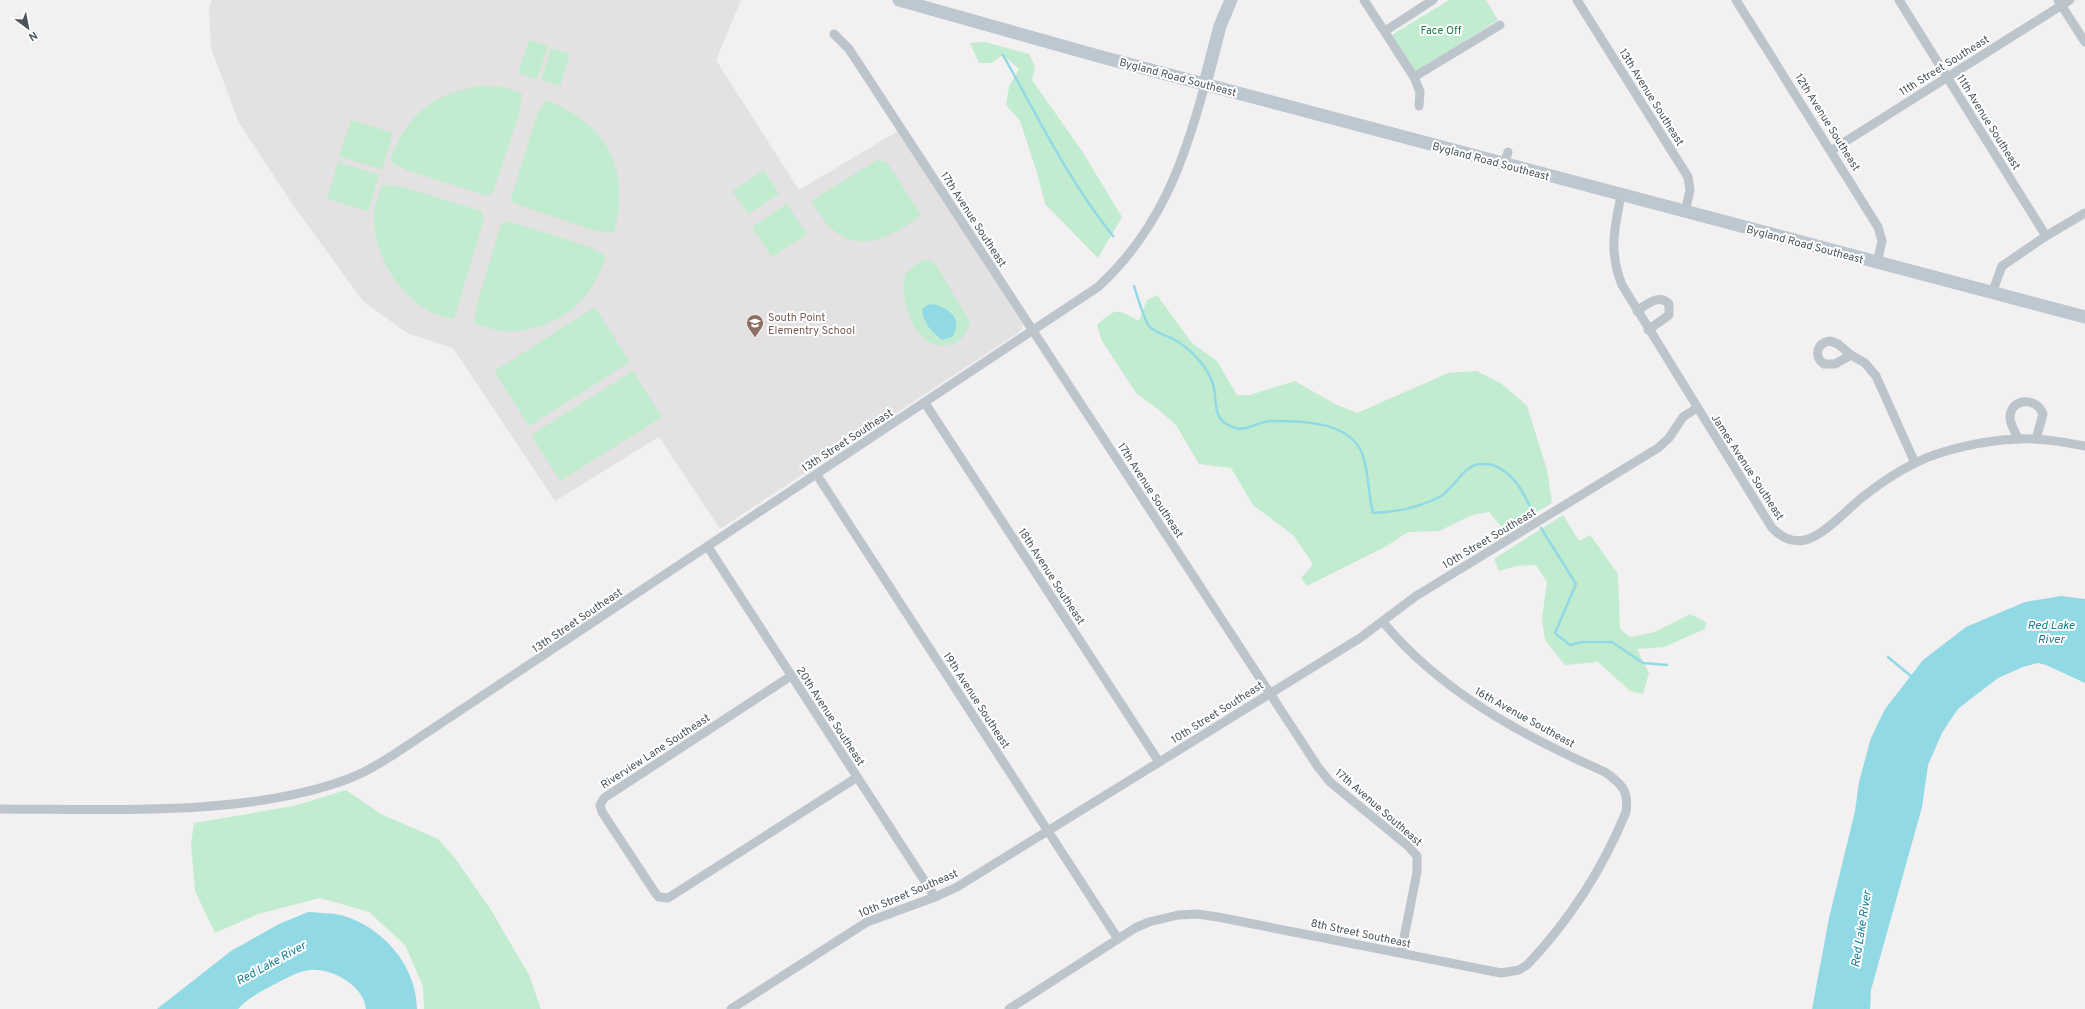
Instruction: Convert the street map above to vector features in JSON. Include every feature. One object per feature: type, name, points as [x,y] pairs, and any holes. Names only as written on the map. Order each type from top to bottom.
[{"type":"street","name":"Bygland Road Southeast","points":[[899,0],[1098,56],[1205,84],[1506,158],[1621,196],[2085,317]]},
{"type":"street","points":[[1205,84],[1220,26],[1230,0]]},
{"type":"street","points":[[1364,0],[1414,77],[1420,92],[1419,106]]},
{"type":"street","points":[[1385,31],[1433,0]]},
{"type":"street","name":"13th Avenue Southeast","points":[[1577,0],[1688,177],[1690,190],[1685,212]]},
{"type":"street","name":"12th Avenue Southeast","points":[[1736,0],[1872,214],[1881,234],[1881,249],[1877,263]]},
{"type":"street","name":"11th Avenue Southeast","points":[[1899,0],[1948,76],[2046,236]]},
{"type":"street","name":"11th Street Southeast","points":[[1832,150],[2060,3],[2070,0]]},
{"type":"street","points":[[2060,3],[2085,42]]},
{"type":"street","points":[[1414,77],[1500,25]]},
{"type":"street","name":"17th Avenue Southeast","points":[[834,34],[853,55],[1270,694],[1330,782],[1408,846],[1417,856],[1416,872],[1402,954]]},
{"type":"street","name":"13th Street Southeast","points":[[0,808],[170,808],[264,800],[302,793],[349,779],[368,770],[415,742],[1033,332],[1098,287],[1126,258],[1144,235],[1163,204],[1180,166],[1205,84]]},
{"type":"street","name":"James Avenue Southeast","points":[[1621,196],[1614,241],[1614,262],[1622,285],[1648,330],[1772,528],[1790,540],[1798,541],[1815,536],[1863,497],[1916,463],[1974,445],[2018,439],[2036,439],[2085,446]]},
{"type":"street","points":[[1992,293],[2002,266],[2046,236],[2085,213]]},
{"type":"street","points":[[1637,311],[1656,299],[1666,300],[1669,304],[1669,316],[1648,330]]},
{"type":"street","points":[[1851,355],[1865,363],[1876,376],[1916,463]]},
{"type":"street","points":[[2018,439],[2011,423],[2011,413],[2017,404],[2028,401],[2037,405],[2043,414],[2043,420],[2036,439]]},
{"type":"street","name":"18th Avenue Southeast","points":[[925,403],[1159,762]]},
{"type":"street","name":"10th Street Southeast","points":[[731,1009],[867,922],[935,897],[957,887],[1270,694],[1360,638],[1416,596],[1658,448],[1669,438],[1683,417],[1697,408]]},
{"type":"street","name":"19th Avenue Southeast","points":[[817,475],[1118,939]]},
{"type":"street","name":"20th Avenue Southeast","points":[[708,547],[856,778],[935,897]]},
{"type":"street","name":"16th Avenue Southeast","points":[[1383,622],[1425,665],[1459,693],[1482,709],[1605,772],[1615,779],[1626,791]]},
{"type":"street","name":"Riverview Lane Southeast","points":[[790,676],[604,798],[600,805],[602,812],[656,894],[659,897],[668,898],[856,778]]},
{"type":"street","name":"8th Street Southeast","points":[[1009,1009],[1118,939],[1149,922],[1178,915],[1197,914],[1249,922],[1501,973],[1515,972],[1528,965],[1574,907],[1591,882],[1626,812],[1628,800],[1626,791]]},
{"type":"shaded area","points":[[212,0],[741,0],[716,60],[799,190],[898,131],[1023,324],[1021,331],[720,529],[659,437],[555,501],[453,348],[407,333],[363,301],[293,205],[239,123],[211,48],[209,7]]},
{"type":"green space","name":"Face Off","points":[[1449,0],[1486,0],[1498,20],[1415,72],[1392,35]]},
{"type":"green space","points":[[529,40],[548,46],[537,79],[518,73]]},
{"type":"green space","points":[[985,42],[1029,54],[1035,66],[1032,80],[1082,151],[1122,217],[1098,258],[1045,204],[1038,176],[1020,121],[1006,105],[1009,87],[1019,69],[1003,55],[991,63],[979,63],[970,43]]},
{"type":"green space","points":[[551,48],[570,54],[560,86],[541,80]]},
{"type":"green space","points":[[480,86],[504,87],[522,93],[520,111],[493,192],[487,196],[406,170],[390,161],[396,145],[404,131],[423,109],[448,95]]},
{"type":"green space","points":[[546,100],[567,110],[585,122],[599,136],[609,151],[616,169],[619,188],[618,209],[614,232],[596,231],[513,203],[511,198],[537,115]]},
{"type":"green space","points":[[351,120],[393,133],[382,170],[339,156]]},
{"type":"green space","points":[[877,160],[887,162],[921,215],[910,223],[886,236],[874,240],[850,240],[838,234],[827,224],[811,201]]},
{"type":"green space","points":[[338,162],[379,175],[368,211],[327,199]]},
{"type":"green space","points":[[764,170],[779,194],[748,214],[732,191]]},
{"type":"green space","points":[[382,185],[403,187],[481,211],[484,219],[454,319],[435,314],[420,305],[399,284],[383,259],[378,245],[374,215]]},
{"type":"green space","points":[[787,204],[807,234],[772,257],[752,227]]},
{"type":"green space","points":[[508,221],[590,247],[606,256],[595,282],[580,302],[560,317],[548,323],[520,331],[502,331],[474,323],[477,304],[501,224]]},
{"type":"green space","points":[[927,259],[935,263],[970,322],[967,330],[960,340],[953,344],[938,345],[930,342],[922,336],[910,319],[904,299],[905,274],[919,262]]},
{"type":"green space","points":[[1157,295],[1192,343],[1217,361],[1237,395],[1250,395],[1295,381],[1335,404],[1357,413],[1448,373],[1477,371],[1502,384],[1527,406],[1547,470],[1552,503],[1505,531],[1489,512],[1472,515],[1439,531],[1408,532],[1385,547],[1307,586],[1301,578],[1313,564],[1294,536],[1253,505],[1231,468],[1199,464],[1176,425],[1136,393],[1102,341],[1097,325],[1103,319],[1113,313],[1121,312],[1139,321],[1147,300]]},
{"type":"green space","points":[[595,307],[630,362],[529,426],[494,371]]},
{"type":"green space","points":[[633,371],[662,417],[560,481],[531,435]]},
{"type":"green space","points":[[1563,515],[1579,541],[1590,535],[1618,574],[1620,629],[1630,637],[1655,632],[1690,614],[1706,622],[1705,629],[1664,647],[1637,649],[1649,673],[1643,694],[1630,691],[1598,662],[1565,665],[1545,640],[1542,618],[1547,582],[1536,565],[1516,566],[1499,571],[1494,559]]},
{"type":"green space","points":[[346,790],[381,814],[438,839],[455,858],[491,910],[529,975],[541,1009],[424,1009],[423,986],[405,945],[369,912],[320,898],[258,914],[215,933],[195,891],[191,844],[194,823],[294,806]]},
{"type":"water","points":[[933,304],[944,308],[953,315],[956,325],[952,337],[942,340],[926,323],[922,310],[927,305]]},
{"type":"water","name":"Red Lake River","points":[[2061,596],[2085,599],[2085,683],[2046,665],[2038,663],[2023,667],[1998,678],[1958,709],[1942,733],[1928,765],[1922,807],[1871,990],[1870,1009],[1812,1009],[1829,918],[1855,811],[1859,782],[1871,738],[1885,709],[1923,660],[1966,627],[2025,602]]},
{"type":"water","name":"Red Lake River","points":[[308,912],[341,915],[356,921],[383,938],[404,963],[411,977],[417,1009],[366,1009],[362,997],[352,984],[332,973],[310,970],[296,974],[268,988],[254,996],[238,1009],[157,1009],[231,951],[279,924]]},
{"type":"waterway","points":[[1003,55],[1041,125],[1068,170],[1082,193],[1113,236]]},
{"type":"waterway","points":[[1134,286],[1149,326],[1179,342],[1191,351],[1201,362],[1212,381],[1218,415],[1228,425],[1241,429],[1266,421],[1311,423],[1324,425],[1337,430],[1348,436],[1357,444],[1363,456],[1373,513],[1408,508],[1433,500],[1446,493],[1470,467],[1477,464],[1484,464],[1493,465],[1501,469],[1513,479],[1523,492],[1534,515]]},
{"type":"waterway","points":[[1541,528],[1576,584],[1555,633],[1570,645],[1582,642],[1612,642],[1643,663],[1667,665]]},
{"type":"waterway","points":[[1888,657],[1912,677]]},
{"type":"place","name":"South Point Elementry School","points":[[755,338]]}]
